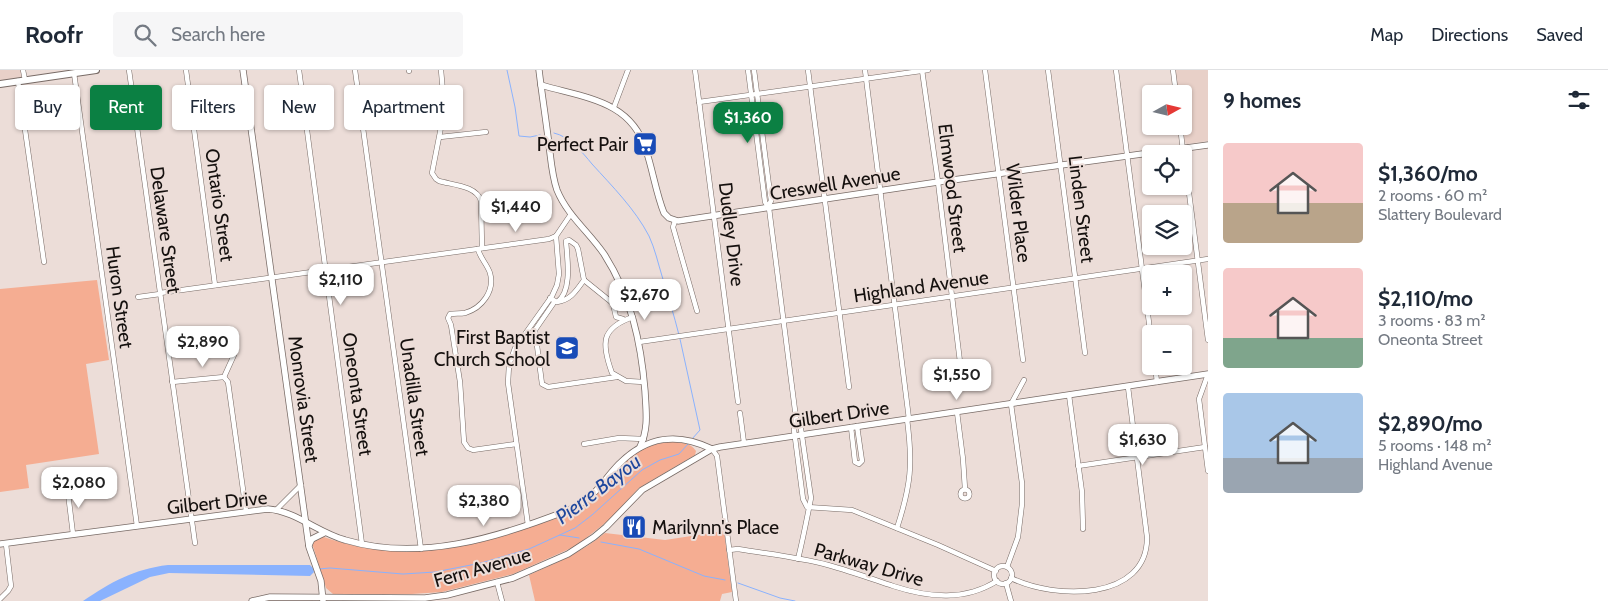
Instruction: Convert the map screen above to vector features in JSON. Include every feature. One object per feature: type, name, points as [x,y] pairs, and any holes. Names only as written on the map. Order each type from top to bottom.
[{"type":"main road","points":[[0,84],[96,70]]},
{"type":"street","points":[[23,70],[21,81],[44,262]]},
{"type":"street","name":"Delaware Street","points":[[129,70],[195,544]]},
{"type":"street","name":"Ontario Street","points":[[186,70],[215,285]]},
{"type":"street","name":"Monrovia Street","points":[[242,70],[310,550],[321,581],[323,599]]},
{"type":"street","name":"Oneonta Street","points":[[299,70],[362,544]]},
{"type":"street","name":"Unadilla Street","points":[[356,70],[421,549]]},
{"type":"street","points":[[441,70],[444,103],[440,137],[432,171],[434,177],[439,181],[474,190],[482,200],[480,256],[490,275],[491,284],[489,294],[478,307],[462,314],[450,314],[448,318],[451,325],[460,382],[464,442],[468,448],[473,450],[516,444]]},
{"type":"street","points":[[539,70],[553,177],[560,198],[593,240],[612,269],[633,316],[639,342],[647,423],[644,439],[640,447]]},
{"type":"street","points":[[614,107],[628,70]]},
{"type":"street","name":"Dudley Drive","points":[[695,70],[738,402]]},
{"type":"street","points":[[748,70],[765,202],[768,207],[784,321],[796,418],[795,435],[803,499],[807,507]]},
{"type":"street","points":[[754,70],[771,201],[768,207]]},
{"type":"street","points":[[808,70],[849,387]]},
{"type":"street","points":[[865,70],[881,191],[910,446],[910,476],[906,502],[897,528]]},
{"type":"street","name":"Elmwood Street","points":[[922,70],[961,370]]},
{"type":"street","points":[[699,102],[928,70]]},
{"type":"street","name":"Wilder Place","points":[[985,70],[1023,360]]},
{"type":"street","name":"Linden Street","points":[[1048,70],[1085,353]]},
{"type":"street","points":[[1116,70],[1142,268]]},
{"type":"street","points":[[1173,70],[1175,85]]},
{"type":"street","name":"Huron Street","points":[[74,73],[137,526]]},
{"type":"street","points":[[541,85],[614,107],[626,116],[640,134],[647,152],[662,209],[667,217],[675,221],[673,227],[697,311]]},
{"type":"street","points":[[440,137],[486,132]]},
{"type":"street","name":"Creswell Avenue","points":[[1192,149],[1208,145]]},
{"type":"street","name":"Creswell Avenue","points":[[675,221],[938,182],[1142,155]]},
{"type":"street","points":[[1189,195],[1208,340]]},
{"type":"street","points":[[571,214],[556,236],[558,278],[554,300],[536,330],[542,384],[548,387],[617,377]]},
{"type":"street","points":[[138,297],[556,236]]},
{"type":"street","points":[[528,525],[508,383],[509,365],[515,348],[521,339],[554,300],[563,297],[568,282],[566,241],[572,241],[576,245],[584,280],[613,304],[616,317],[612,328],[605,338],[606,351],[612,373],[626,381],[644,382]]},
{"type":"street","name":"Highland Avenue","points":[[1166,265],[1208,259]]},
{"type":"street","name":"Highland Avenue","points":[[639,342],[1142,268]]},
{"type":"street","points":[[554,300],[568,300],[584,280]]},
{"type":"street","points":[[612,328],[633,316]]},
{"type":"street","points":[[616,317],[625,319]]},
{"type":"street","points":[[224,377],[234,355]]},
{"type":"street","points":[[1208,374],[1199,399],[1208,471]]},
{"type":"street","name":"Gilbert Drive","points":[[712,450],[795,435],[1208,374]]},
{"type":"street","points":[[1156,375],[1157,382]]},
{"type":"street","points":[[172,382],[224,377]]},
{"type":"street","points":[[224,377],[228,382],[246,511]]},
{"type":"street","points":[[1007,567],[1018,537],[1022,504],[1022,484],[1011,404],[1024,380]]},
{"type":"street","points":[[1012,578],[1036,588],[1074,592],[1114,588],[1127,582],[1134,576],[1142,564],[1148,545],[1128,387]]},
{"type":"street","points":[[1069,395],[1082,492],[1083,530]]},
{"type":"street","points":[[957,412],[965,489]]},
{"type":"street","points":[[740,413],[744,443]]},
{"type":"street","points":[[796,418],[802,434],[810,498],[798,559]]},
{"type":"street","points":[[854,427],[862,461],[859,464]]},
{"type":"street","points":[[584,444],[619,438],[644,439]]},
{"type":"street","points":[[640,447],[659,439],[688,441],[712,450],[717,456],[736,601]]},
{"type":"street","points":[[1078,466],[1206,446]]},
{"type":"street","name":"Gilbert Drive","points":[[3,544],[246,511],[276,510],[290,515],[324,533],[348,541],[380,548],[421,549],[461,544],[528,525],[584,502],[598,490],[620,464],[640,447]]},
{"type":"street","name":"Fern Avenue","points":[[252,601],[264,599],[426,599],[497,582],[524,573],[568,554],[606,527],[642,490],[712,450]]},
{"type":"street","points":[[67,485],[73,534]]},
{"type":"street","points":[[276,510],[301,485]]},
{"type":"street","points":[[807,507],[848,509],[996,570]]},
{"type":"street","points":[[310,550],[312,539],[324,533]]},
{"type":"street","points":[[0,599],[8,592],[11,586],[3,544]]},
{"type":"street","name":"Parkway Drive","points":[[729,550],[738,549],[827,565],[912,592],[938,598],[969,597],[988,589],[997,581]]},
{"type":"street","points":[[1000,567],[1007,567],[1011,570],[1012,578],[1006,583],[1000,583],[995,576],[996,570],[1000,567]]},
{"type":"street","points":[[497,582],[502,601]]},
{"type":"street","points":[[1006,583],[1011,601]]},
{"type":"shaded area","points":[[0,70],[21,70],[22,76],[20,78],[0,81]]},
{"type":"shaded area","points":[[1175,70],[1208,70],[1208,141],[1187,144],[1185,142],[1184,135],[1192,135],[1192,85],[1177,85]]},
{"type":"shaded area","points":[[97,280],[109,360],[86,364],[99,454],[26,465],[29,488],[0,492],[0,289]]},
{"type":"shaded area","points":[[665,442],[690,445],[696,451],[695,455],[639,488],[609,520],[576,546],[513,574],[442,592],[333,594],[326,588],[312,543],[313,540],[321,536],[374,549],[399,551],[449,547],[500,536],[555,519],[576,510],[598,492],[634,455],[648,446]]},
{"type":"shaded area","points":[[724,531],[732,592],[722,594],[720,601],[535,601],[529,575],[578,551],[605,533],[665,540]]},
{"type":"water","points":[[168,565],[310,565],[314,572],[310,576],[169,573],[150,577],[100,601],[83,601],[123,577]]},
{"type":"waterway","name":"Pierre Bayou","points":[[507,70],[519,136],[530,137],[540,135]]},
{"type":"waterway","name":"Pierre Bayou","points":[[554,133],[570,141],[580,150],[637,216],[649,236],[655,251],[679,335]]},
{"type":"waterway","name":"Pierre Bayou","points":[[680,339],[700,430],[692,439]]},
{"type":"waterway","name":"Pierre Bayou","points":[[319,569],[330,568],[403,574],[435,572],[481,563],[529,549],[575,528],[642,470],[660,460],[679,454],[688,444]]},
{"type":"waterway","points":[[560,535],[579,538]]},
{"type":"waterway","points":[[601,542],[639,549],[704,576],[725,580]]},
{"type":"waterway","points":[[738,583],[780,598],[795,601]]},
{"type":"place","name":"Perfect Pair","points":[[645,144]]},
{"type":"place","name":"First Baptist Church School","points":[[567,348]]},
{"type":"place","name":"Marilynn's Place","points":[[634,527]]}]
